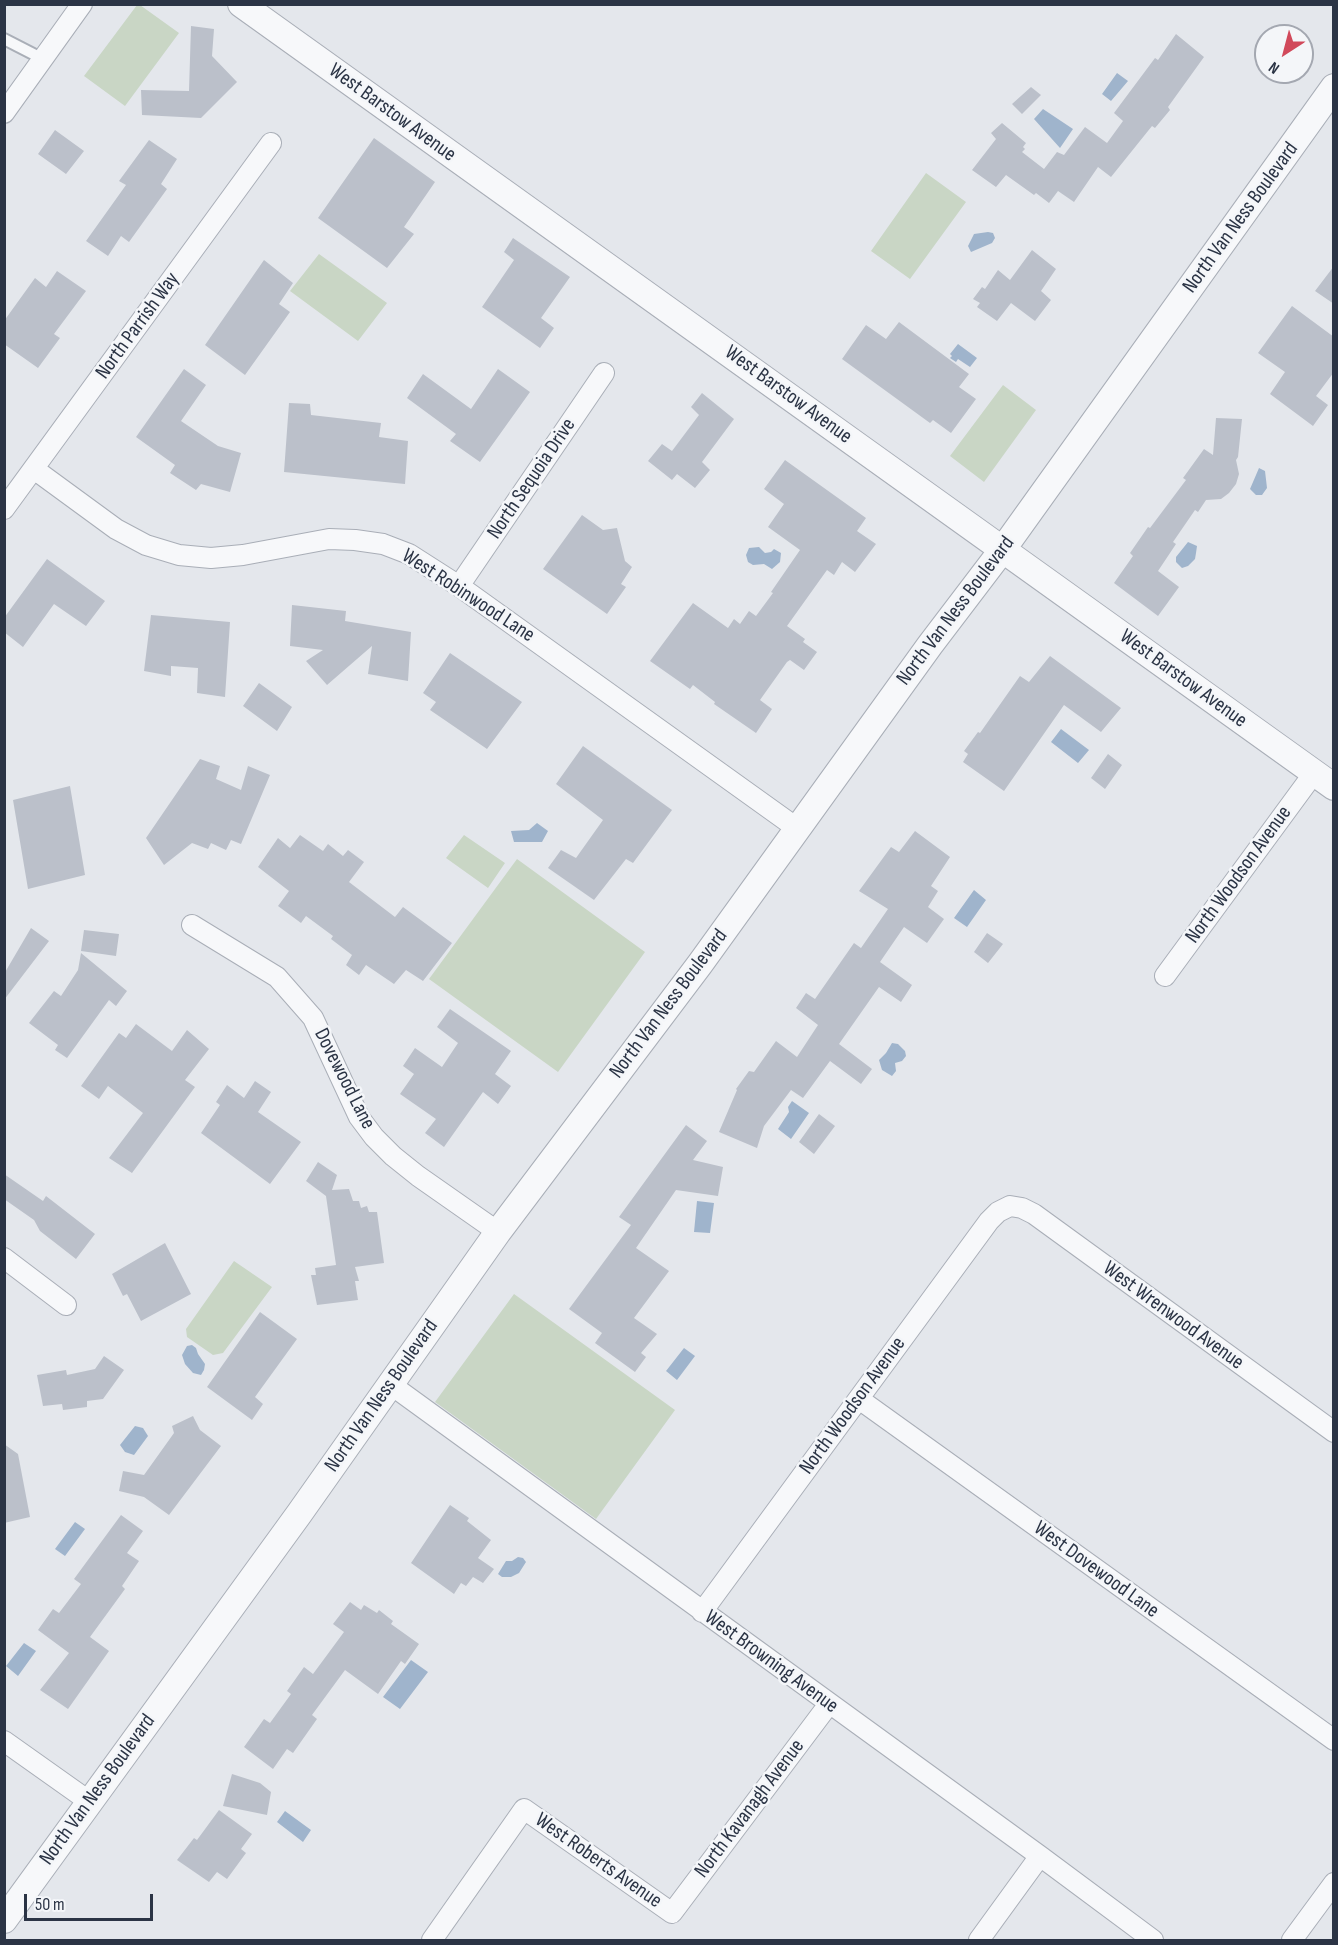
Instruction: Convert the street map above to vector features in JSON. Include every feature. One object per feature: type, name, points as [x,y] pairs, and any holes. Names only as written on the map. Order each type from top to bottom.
[{"type":"street","points":[[4,113],[82,4]]},
{"type":"street","name":"West Barstow Avenue","points":[[241,4],[1324,780]]},
{"type":"street","name":"North Van Ness Boulevard","points":[[4,1920],[299,1514],[498,1232],[1003,549],[1334,87]]},
{"type":"street","name":"North Parrish Way","points":[[4,509],[271,143]]},
{"type":"street","name":"North Sequoia Drive","points":[[459,585],[604,373]]},
{"type":"street","name":"West Robinwood Lane","points":[[34,469],[116,529],[146,545],[179,555],[212,558],[243,555],[329,539],[383,544],[409,554],[459,585],[798,829]]},
{"type":"street","name":"North Woodson Avenue","points":[[1165,976],[1324,780]]},
{"type":"street","name":"Dovewood Lane","points":[[192,925],[277,976],[313,1018],[359,1117],[374,1137],[418,1176],[498,1232]]},
{"type":"street","name":"North Woodson Avenue","points":[[702,1612],[989,1221],[998,1212],[1010,1206]]},
{"type":"street","name":"West Wrenwood Avenue","points":[[1010,1206],[1023,1208],[1034,1214],[1334,1432]]},
{"type":"street","points":[[4,1258],[66,1305]]},
{"type":"street","name":"West Browning Avenue","points":[[390,1384],[1154,1941]]},
{"type":"street","name":"West Dovewood Lane","points":[[859,1399],[1334,1740]]},
{"type":"street","name":"North Kavanagh Avenue","points":[[672,1913],[829,1704]]},
{"type":"street","points":[[4,1741],[90,1802]]},
{"type":"street","name":"West Roberts Avenue","points":[[432,1941],[524,1809],[672,1913]]},
{"type":"street","points":[[979,1941],[1040,1856]]},
{"type":"street","points":[[1292,1941],[1334,1882]]},
{"type":"lane","points":[[4,39],[43,59]]},
{"type":"green space","points":[[137,5],[179,33],[125,106],[84,76]]},
{"type":"green space","points":[[926,173],[966,202],[910,279],[871,251]]},
{"type":"green space","points":[[319,254],[387,303],[358,341],[290,291]]},
{"type":"green space","points":[[1003,385],[1036,410],[984,482],[950,456]]},
{"type":"green space","points":[[464,835],[505,863],[488,888],[446,858]]},
{"type":"green space","points":[[517,859],[645,952],[558,1072],[429,979]]},
{"type":"green space","points":[[234,1261],[272,1287],[223,1353],[213,1355],[187,1337],[186,1329]]},
{"type":"green space","points":[[514,1294],[675,1410],[596,1519],[435,1402]]},
{"type":"water","points":[[1117,73],[1128,81],[1111,101],[1102,94]]},
{"type":"water","points":[[1043,109],[1073,129],[1060,148],[1034,119]]},
{"type":"water","points":[[993,233],[995,238],[992,243],[971,252],[968,246],[974,234]]},
{"type":"water","points":[[958,344],[977,358],[970,367],[958,359],[956,362],[950,358],[952,356],[950,354]]},
{"type":"water","points":[[1259,468],[1265,471],[1267,488],[1262,495],[1256,495],[1250,489]]},
{"type":"water","points":[[1188,542],[1197,546],[1195,559],[1182,568],[1176,562],[1176,557]]},
{"type":"water","points":[[759,547],[765,553],[774,549],[781,553],[780,562],[772,569],[764,564],[753,565],[748,562],[746,555],[749,548]]},
{"type":"water","points":[[1061,729],[1089,750],[1078,763],[1051,742]]},
{"type":"water","points":[[537,823],[548,831],[542,842],[514,842],[511,831],[529,830]]},
{"type":"water","points":[[974,890],[986,900],[967,927],[954,918]]},
{"type":"water","points":[[892,1043],[898,1044],[905,1051],[906,1056],[902,1061],[895,1063],[896,1071],[892,1076],[882,1070],[879,1060]]},
{"type":"water","points":[[792,1101],[809,1113],[791,1139],[778,1129],[789,1112],[788,1107]]},
{"type":"water","points":[[697,1201],[714,1203],[710,1233],[694,1232]]},
{"type":"water","points":[[192,1345],[205,1364],[201,1375],[193,1373],[185,1364],[182,1355],[187,1346]]},
{"type":"water","points":[[684,1348],[695,1356],[677,1380],[666,1371]]},
{"type":"water","points":[[135,1426],[143,1428],[148,1436],[134,1455],[125,1452],[120,1445]]},
{"type":"water","points":[[75,1522],[85,1529],[65,1556],[55,1549]]},
{"type":"water","points":[[518,1557],[523,1558],[526,1562],[519,1573],[511,1577],[502,1577],[498,1574],[506,1561],[512,1561]]},
{"type":"water","points":[[24,1643],[36,1651],[18,1676],[6,1666]]},
{"type":"water","points":[[411,1660],[428,1672],[400,1709],[383,1697]]},
{"type":"water","points":[[285,1811],[311,1830],[303,1842],[277,1822]]},
{"type":"building","points":[[191,26],[214,29],[212,56],[237,82],[201,118],[142,115],[141,90],[189,91]]},
{"type":"building","points":[[1176,34],[1204,57],[1168,107],[1170,110],[1155,128],[1152,126],[1111,177],[1098,167],[1074,202],[1058,191],[1049,203],[1006,175],[996,187],[972,170],[996,139],[991,133],[1002,123],[1026,143],[1022,152],[1044,169],[1057,152],[1064,155],[1085,127],[1107,143],[1123,121],[1114,113],[1155,58],[1158,60]]},
{"type":"building","points":[[1031,87],[1041,95],[1022,114],[1012,104]]},
{"type":"building","points":[[55,130],[84,151],[66,174],[38,154]]},
{"type":"building","points":[[374,138],[435,182],[404,227],[414,234],[387,268],[318,218]]},
{"type":"building","points":[[149,140],[177,159],[161,184],[167,189],[129,242],[121,236],[108,256],[86,241],[126,185],[119,181]]},
{"type":"building","points":[[513,238],[570,277],[541,318],[554,328],[540,348],[482,307],[514,260],[504,252]]},
{"type":"building","points":[[1032,250],[1056,269],[1041,291],[1051,300],[1035,321],[1011,303],[997,321],[977,307],[980,303],[973,299],[982,287],[985,289],[998,270],[1010,280]]},
{"type":"building","points":[[264,260],[293,283],[279,304],[290,312],[245,375],[205,345]]},
{"type":"building","points":[[1334,266],[1334,304],[1315,291]]},
{"type":"building","points":[[57,271],[86,291],[54,334],[60,338],[38,368],[4,344],[4,321],[35,278],[46,287]]},
{"type":"building","points":[[1292,306],[1334,337],[1334,372],[1316,396],[1328,405],[1313,426],[1270,394],[1285,372],[1258,353]]},
{"type":"building","points":[[899,322],[969,374],[959,387],[976,399],[951,433],[933,420],[930,423],[842,359],[866,325],[886,339]]},
{"type":"building","points":[[184,369],[206,385],[181,421],[218,446],[241,453],[230,492],[201,484],[196,490],[170,473],[175,465],[136,437]]},
{"type":"building","points":[[498,369],[530,392],[480,462],[450,441],[456,434],[407,398],[423,374],[471,409]]},
{"type":"building","points":[[702,393],[734,419],[702,462],[710,470],[695,488],[677,474],[672,480],[648,461],[662,444],[672,451],[699,415],[691,407]]},
{"type":"building","points":[[289,403],[310,404],[311,415],[381,423],[379,437],[408,441],[405,484],[284,472]]},
{"type":"building","points":[[1216,418],[1242,419],[1236,460],[1239,474],[1236,484],[1229,493],[1221,499],[1206,500],[1198,512],[1195,510],[1173,542],[1176,544],[1158,571],[1179,587],[1158,616],[1114,583],[1133,556],[1130,553],[1186,480],[1183,478],[1204,449],[1213,455]]},
{"type":"building","points":[[785,460],[866,518],[857,531],[876,544],[855,572],[842,562],[834,575],[827,570],[787,626],[805,639],[803,642],[817,652],[804,670],[790,660],[787,662],[760,700],[772,709],[756,733],[714,704],[715,702],[693,685],[690,689],[650,661],[693,603],[728,628],[734,619],[740,624],[749,611],[756,616],[773,593],[771,592],[800,550],[768,527],[784,504],[764,489]]},
{"type":"building","points":[[582,515],[603,530],[617,528],[625,561],[632,567],[621,584],[626,587],[607,614],[543,569]]},
{"type":"building","points":[[47,559],[105,601],[86,626],[54,604],[23,647],[4,632],[4,618]]},
{"type":"building","points":[[292,605],[346,611],[345,621],[411,632],[408,681],[368,674],[372,646],[327,685],[306,661],[323,650],[290,646]]},
{"type":"building","points":[[151,615],[230,622],[225,697],[197,693],[198,668],[171,666],[171,676],[144,671]]},
{"type":"building","points":[[450,653],[522,702],[487,749],[430,710],[436,702],[423,693]]},
{"type":"building","points":[[1050,656],[1121,708],[1101,732],[1064,705],[1004,791],[963,762],[968,754],[964,751],[978,732],[980,733],[1020,676],[1029,682]]},
{"type":"building","points":[[259,683],[292,707],[277,731],[243,706]]},
{"type":"building","points":[[583,746],[672,810],[633,863],[626,859],[594,900],[548,868],[561,850],[576,858],[603,820],[556,784]]},
{"type":"building","points":[[1108,754],[1122,765],[1105,789],[1091,778]]},
{"type":"building","points":[[200,759],[220,766],[216,779],[241,790],[248,766],[270,775],[241,844],[231,840],[226,850],[211,843],[208,849],[192,843],[164,865],[146,838]]},
{"type":"building","points":[[70,786],[85,875],[28,889],[13,800]]},
{"type":"building","points":[[915,831],[950,857],[931,886],[938,891],[928,907],[944,919],[927,943],[904,927],[880,962],[912,985],[901,1002],[879,987],[839,1044],[872,1069],[861,1084],[830,1061],[803,1098],[791,1090],[764,1126],[757,1148],[719,1132],[736,1089],[749,1071],[754,1072],[776,1041],[797,1057],[818,1025],[796,1008],[806,993],[815,999],[854,943],[861,948],[888,909],[859,891],[891,847],[899,852]]},
{"type":"building","points":[[300,835],[323,851],[328,844],[343,856],[348,850],[364,862],[349,882],[395,917],[403,907],[452,943],[423,981],[406,970],[394,984],[366,965],[359,975],[346,965],[352,955],[331,939],[333,936],[306,916],[301,923],[278,906],[289,891],[258,867],[278,838],[290,848]]},
{"type":"building","points":[[31,928],[49,941],[4,1000],[4,974]]},
{"type":"building","points":[[84,930],[119,934],[116,956],[81,951]]},
{"type":"building","points":[[987,933],[1003,944],[988,963],[974,952]]},
{"type":"building","points":[[81,953],[127,991],[116,1006],[109,1000],[67,1058],[55,1050],[58,1045],[29,1023],[54,991],[61,996],[78,970]]},
{"type":"building","points":[[450,1009],[511,1051],[495,1074],[511,1086],[498,1104],[483,1092],[444,1147],[425,1133],[436,1119],[400,1094],[414,1074],[403,1066],[415,1048],[442,1067],[458,1043],[437,1027]]},
{"type":"building","points":[[136,1024],[172,1051],[187,1030],[209,1049],[185,1080],[195,1087],[132,1173],[109,1158],[143,1113],[108,1086],[99,1099],[81,1086],[119,1033],[126,1038]]},
{"type":"building","points":[[255,1081],[271,1092],[258,1112],[301,1142],[270,1184],[201,1133],[220,1105],[216,1102],[227,1085],[244,1098]]},
{"type":"building","points":[[819,1114],[835,1126],[814,1154],[799,1142]]},
{"type":"building","points":[[686,1125],[707,1141],[693,1160],[723,1167],[718,1196],[676,1190],[636,1248],[669,1271],[634,1318],[657,1334],[641,1353],[646,1357],[635,1372],[595,1343],[602,1333],[569,1309],[631,1225],[619,1217]]},
{"type":"building","points":[[318,1162],[337,1175],[332,1190],[349,1189],[353,1201],[359,1201],[361,1208],[367,1206],[369,1212],[377,1212],[384,1263],[355,1267],[359,1281],[355,1281],[358,1300],[317,1305],[311,1275],[316,1275],[315,1268],[336,1265],[326,1196],[306,1181]]},
{"type":"building","points":[[4,1174],[43,1201],[46,1196],[95,1234],[76,1259],[40,1231],[34,1220],[4,1199]]},
{"type":"building","points":[[165,1243],[191,1294],[141,1321],[127,1294],[123,1296],[112,1274]]},
{"type":"building","points":[[260,1312],[297,1339],[255,1397],[263,1404],[252,1420],[207,1387]]},
{"type":"building","points":[[104,1356],[124,1370],[103,1399],[87,1401],[87,1407],[63,1410],[62,1404],[43,1406],[37,1375],[66,1370],[67,1375],[95,1369]]},
{"type":"building","points":[[193,1416],[200,1430],[221,1446],[169,1515],[144,1497],[119,1491],[123,1471],[144,1475],[174,1433],[172,1426]]},
{"type":"building","points":[[4,1444],[18,1454],[30,1517],[4,1523]]},
{"type":"building","points":[[450,1505],[469,1518],[467,1521],[491,1540],[478,1558],[494,1569],[483,1583],[473,1577],[466,1586],[461,1583],[454,1594],[411,1563]]},
{"type":"building","points":[[121,1515],[143,1531],[127,1553],[139,1561],[122,1586],[125,1589],[90,1637],[109,1651],[68,1709],[40,1690],[69,1653],[38,1630],[53,1609],[59,1613],[81,1584],[74,1579]]},
{"type":"building","points":[[350,1602],[361,1610],[364,1605],[377,1613],[379,1610],[393,1621],[391,1624],[419,1644],[405,1664],[401,1661],[378,1694],[345,1670],[312,1715],[317,1719],[293,1753],[287,1749],[273,1769],[244,1747],[264,1719],[270,1723],[291,1694],[287,1691],[304,1667],[313,1674],[344,1632],[333,1624]]},
{"type":"building","points":[[232,1774],[260,1783],[271,1792],[267,1815],[223,1806]]},
{"type":"building","points":[[219,1810],[252,1834],[241,1849],[246,1853],[227,1879],[217,1872],[209,1882],[177,1860],[194,1838],[197,1840]]}]
